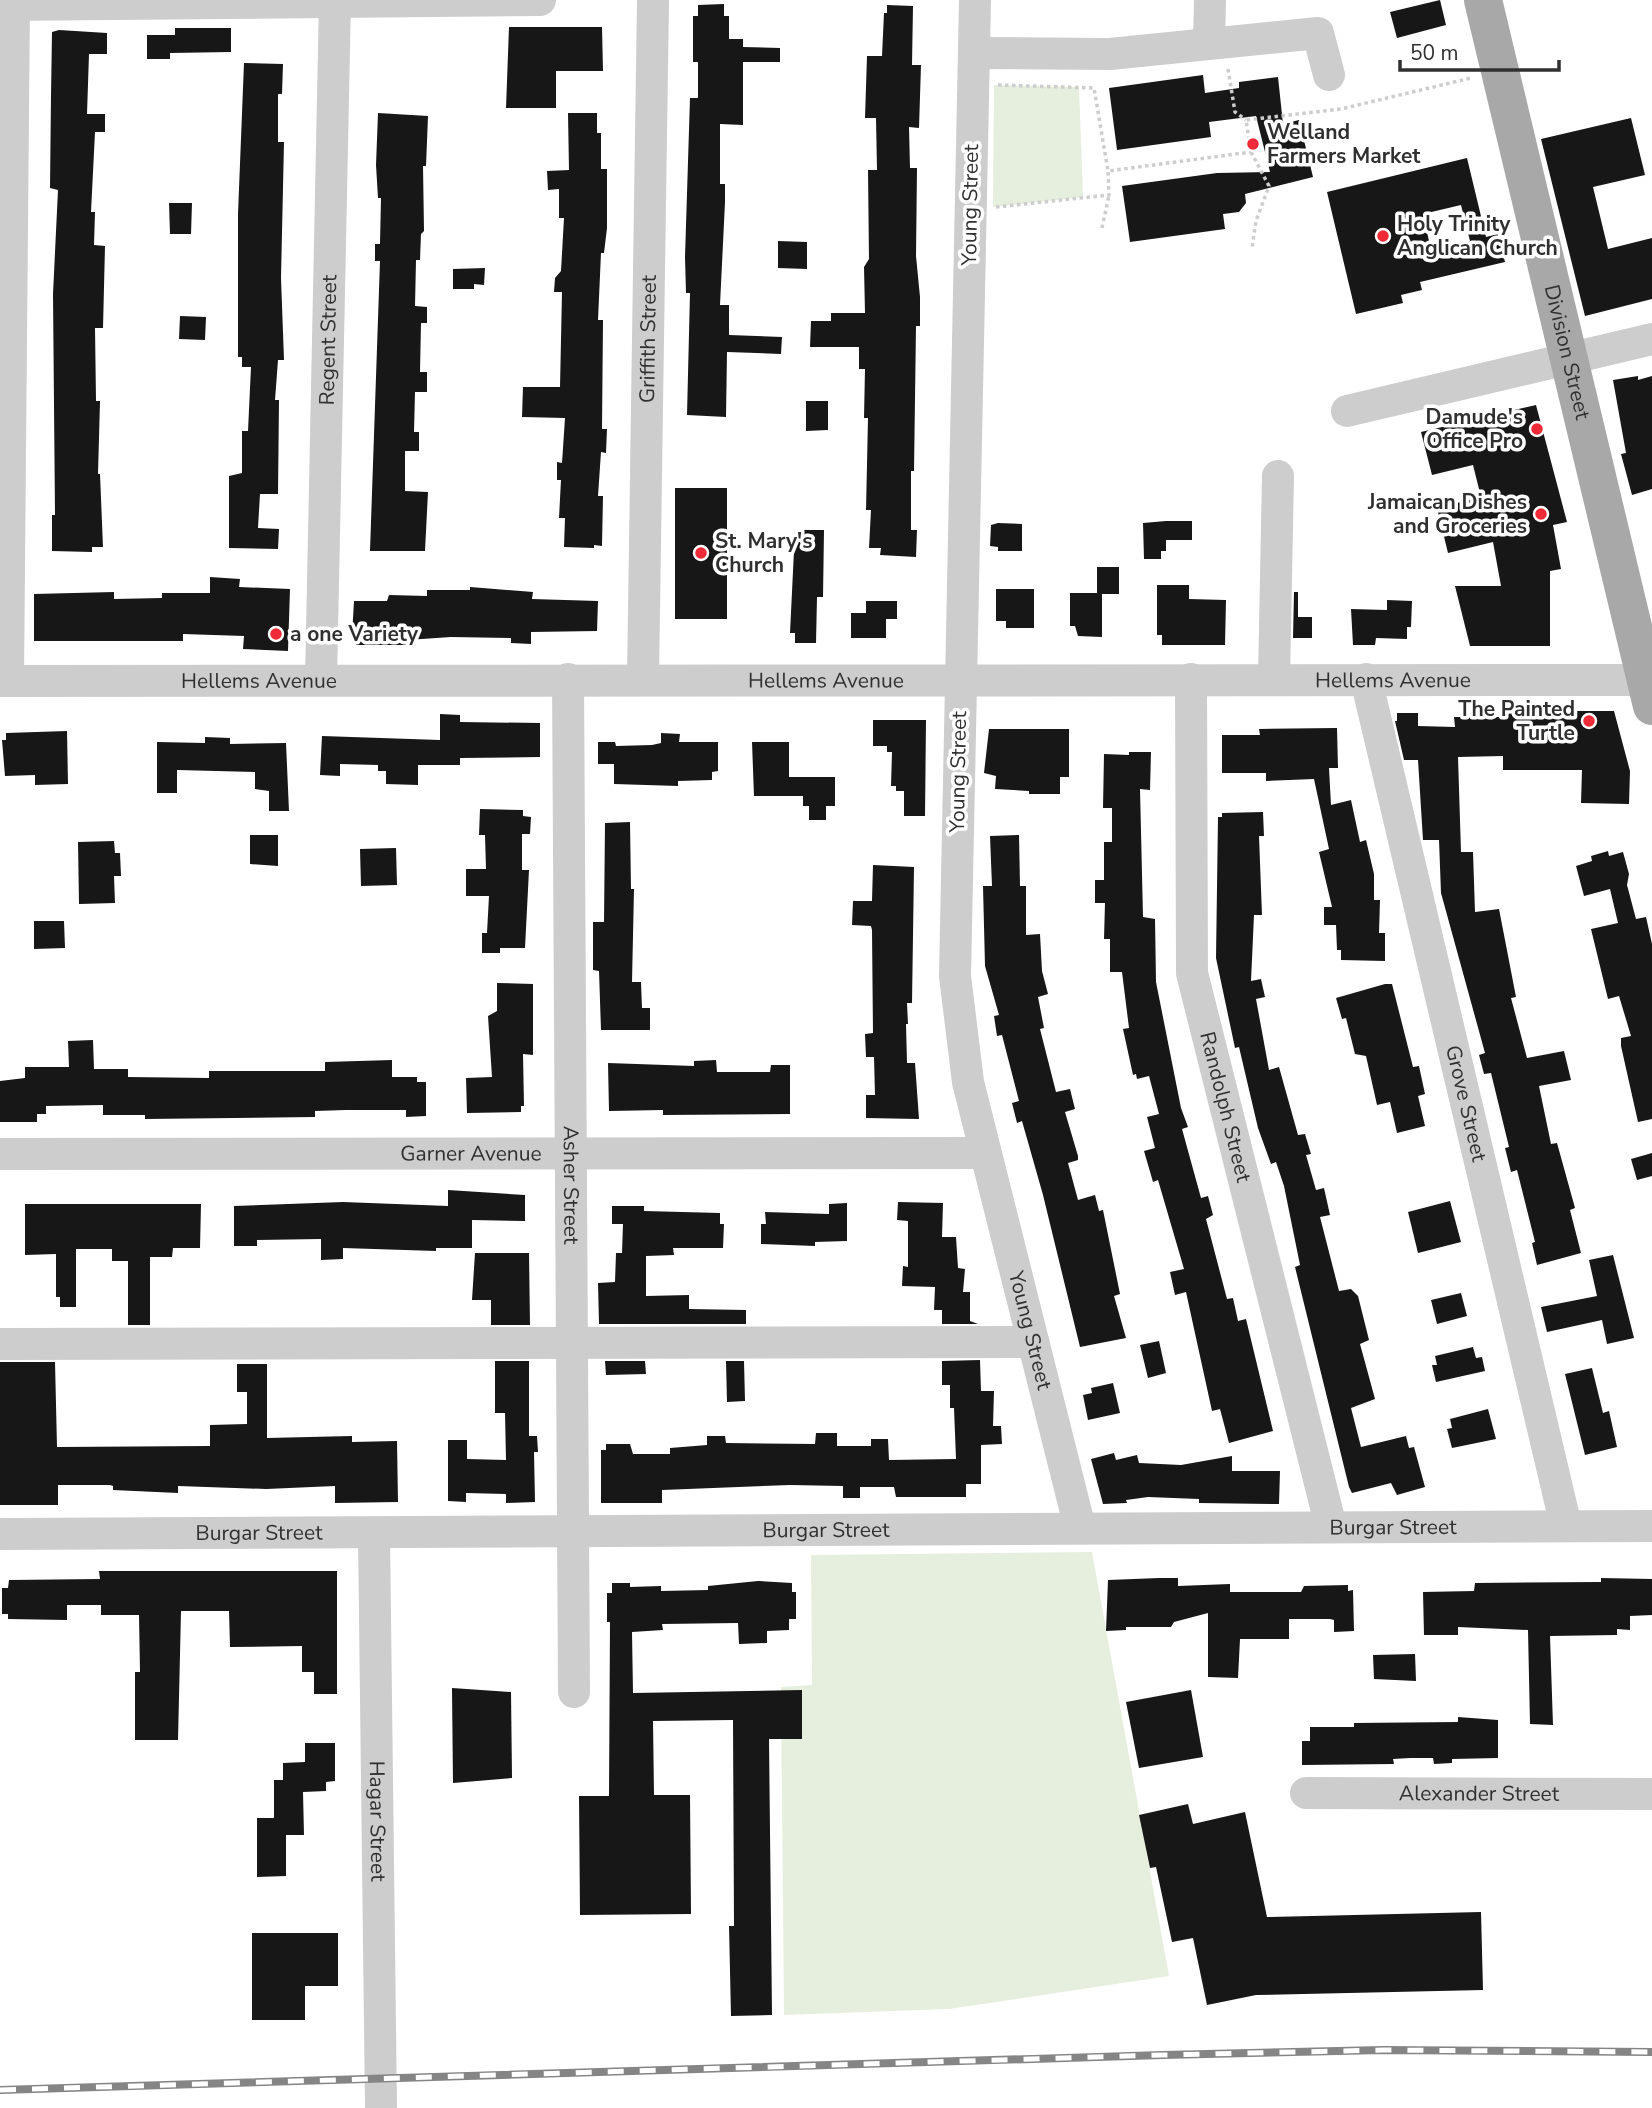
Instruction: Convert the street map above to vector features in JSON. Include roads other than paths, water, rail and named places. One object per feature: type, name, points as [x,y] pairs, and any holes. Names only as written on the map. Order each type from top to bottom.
[{"type":"main road","name":"Division Street","points":[[1483,0],[1568,360],[1650,689]]},
{"type":"street","points":[[4,681],[9,4],[540,0]]},
{"type":"street","name":"Griffith Street","points":[[643,679],[653,0]]},
{"type":"street","name":"Young Street","points":[[975,0],[955,976],[961,1047],[985,1153],[1080,1528]]},
{"type":"street","points":[[1209,42],[1210,0]]},
{"type":"street","name":"Regent Street","points":[[321,680],[335,1]]},
{"type":"street","points":[[974,53],[1110,54],[1318,33],[1329,75]]},
{"type":"street","points":[[1349,422],[1652,339]]},
{"type":"street","points":[[1275,679],[1278,476]]},
{"type":"street","name":"Asher Street","points":[[568,679],[574,1692]]},
{"type":"street","name":"Randolph Street","points":[[1191,679],[1192,973],[1331,1527]]},
{"type":"street","name":"Hellems Avenue","points":[[4,681],[1366,679],[1650,689]]},
{"type":"street","name":"Grove Street","points":[[1366,679],[1566,1526]]},
{"type":"street","name":"Garner Avenue","points":[[0,1154],[985,1153]]},
{"type":"street","points":[[0,1344],[570,1345],[1033,1342]]},
{"type":"street","name":"Burgar Street","points":[[0,1534],[1652,1526]]},
{"type":"street","name":"Hagar Street","points":[[374,1534],[381,2108]]},
{"type":"street","name":"Alexander Street","points":[[1306,1793],[1652,1794]]},
{"type":"railway","points":[[0,2090],[1163,2055],[1383,2050],[1652,2052]]},
{"type":"place","name":"Welland Farmers Market","points":[[1253,144]]},
{"type":"place","name":"Holy Trinity Anglican Church","points":[[1383,236]]},
{"type":"place","name":"Damude's Office Pro","points":[[1537,429]]},
{"type":"place","name":"Jamaican Dishes and Groceries","points":[[1541,514]]},
{"type":"place","name":"St. Mary's Church","points":[[701,553]]},
{"type":"place","name":"a one Variety","points":[[276,634]]},
{"type":"place","name":"The Painted Turtle","points":[[1589,721]]}]
